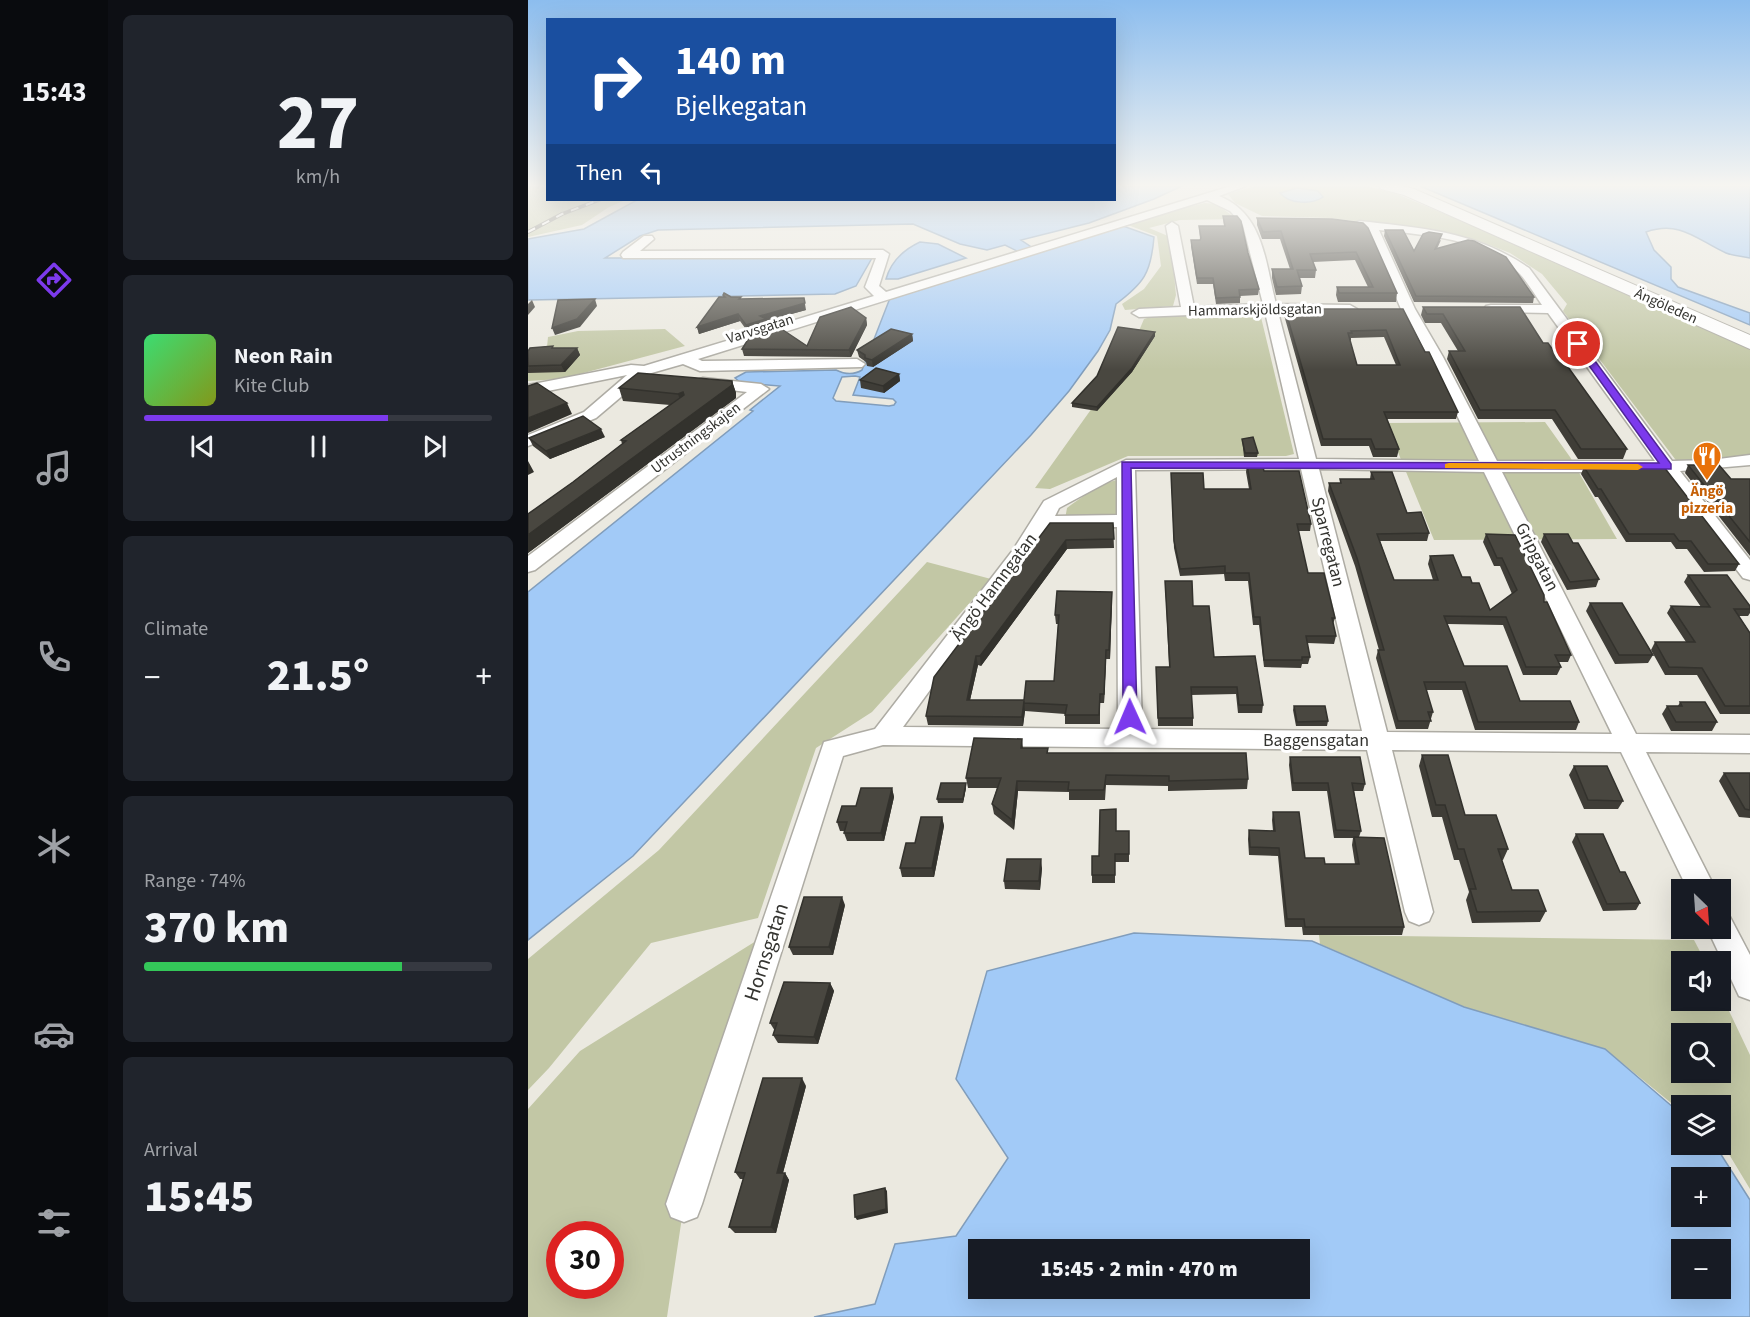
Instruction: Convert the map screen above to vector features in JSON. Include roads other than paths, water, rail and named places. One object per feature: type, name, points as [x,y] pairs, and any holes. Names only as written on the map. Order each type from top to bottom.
[{"type":"main road","name":"Ängöleden","points":[[1534,247],[1750,343]]},
{"type":"street","points":[[638,247],[627,255],[883,254],[872,287],[882,296]]},
{"type":"street","name":"Varvsgatan","points":[[637,374],[1038,247]]},
{"type":"street","points":[[1176,247],[1188,310]]},
{"type":"street","name":"Sparregatan","points":[[1255,247],[1419,912]]},
{"type":"street","name":"Gripgatan","points":[[1381,247],[1408,309],[1436,357],[1697,879]]},
{"type":"street","points":[[1489,247],[1506,256],[1524,272],[1750,574]]},
{"type":"street","name":"Varvsgatan","points":[[528,441],[590,416],[637,374],[671,356],[849,302],[882,296]]},
{"type":"street","name":"Hammarskjöldsgatan","points":[[1139,313],[1188,310],[1362,309]]},
{"type":"street","points":[[1480,309],[1552,309]]},
{"type":"street","name":"Varvsgatan","points":[[684,359],[700,366],[856,364]]},
{"type":"street","points":[[528,390],[631,370],[637,374],[668,380]]},
{"type":"street","name":"Utrustningskajen","points":[[528,566],[761,389],[691,382]]},
{"type":"street","points":[[1130,739],[1126,465],[1667,466],[1712,465],[1750,460]]},
{"type":"street","name":"Ängö Hamngatan","points":[[883,736],[1042,522],[1051,505],[1126,465]]},
{"type":"street","points":[[1042,522],[1128,521]]},
{"type":"street","name":"Baggensgatan","points":[[883,736],[1750,744]]},
{"type":"street","name":"Hornsgatan","points":[[684,1204],[833,749],[883,736]]},
{"type":"street","points":[[1726,939],[1750,986]]},
{"type":"water","points":[[528,247],[622,247],[605,258],[872,258],[856,286],[835,294],[528,300]]},
{"type":"water","points":[[945,247],[966,258],[898,279],[886,279],[898,257],[908,249]]},
{"type":"water","points":[[976,247],[996,247],[987,250]]},
{"type":"water","points":[[1010,247],[1032,247],[1039,252],[1054,247],[1153,247],[1151,260],[1140,283],[1116,304],[1110,330],[1098,351],[1069,391],[1031,435],[633,856],[528,940],[528,592],[753,411],[750,410],[780,386],[741,383],[735,378],[746,372],[836,370],[849,373],[859,372],[862,370],[890,298],[1027,256]],"holes":[[[842,377],[860,377],[853,395],[893,399],[896,402],[889,406],[836,401],[833,398]]]},
{"type":"water","points":[[1566,247],[1653,247],[1671,267],[1671,279],[1678,287],[1750,313],[1750,325]]},
{"type":"water","points":[[1716,247],[1750,247],[1750,258],[1726,253]]},
{"type":"water","points":[[1134,933],[1312,941],[1464,1007],[1605,1049],[1671,1105],[1671,1155],[1721,1155],[1729,1167],[1671,1167],[1671,1227],[1731,1227],[1731,1170],[1750,1200],[1750,1317],[814,1317],[875,1304],[895,1244],[956,1236],[1008,1158],[956,1079],[987,971]]},
{"type":"place","name":"Ängö pizzeria","points":[[1707,482]]}]
